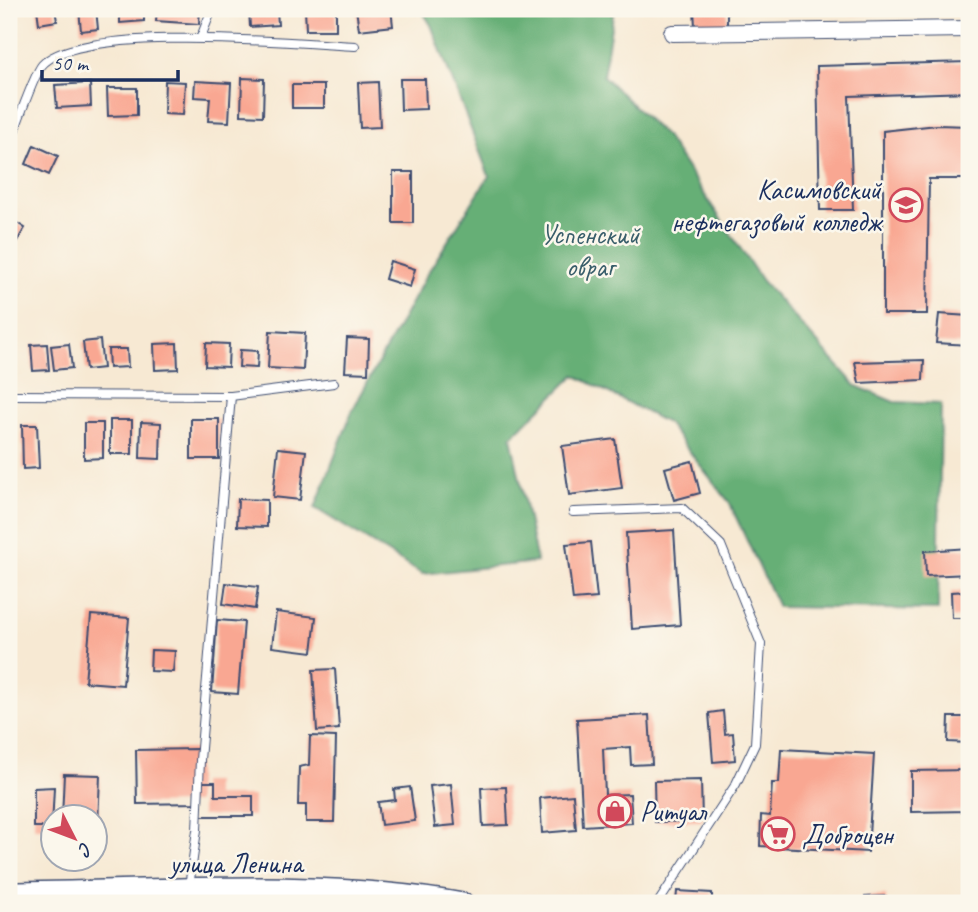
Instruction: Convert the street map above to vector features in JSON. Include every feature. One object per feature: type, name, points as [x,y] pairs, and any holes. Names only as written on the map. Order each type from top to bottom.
[{"type":"street","points":[[672,33],[969,29]]},
{"type":"street","name":"улица Ленина","points":[[9,892],[145,897],[188,890],[233,895],[408,898],[463,903]]},
{"type":"lane","points":[[201,37],[212,9]]},
{"type":"lane","points":[[9,145],[42,65],[67,52],[116,43],[201,37],[355,46]]},
{"type":"lane","points":[[9,395],[231,396],[334,383]]},
{"type":"lane","points":[[188,890],[197,830],[200,760],[231,396]]},
{"type":"lane","points":[[573,512],[682,508],[721,545],[761,644],[755,744],[736,784],[658,903]]},
{"type":"green space","name":"Успенский овраг","points":[[421,9],[614,9],[603,76],[666,137],[762,281],[856,386],[894,402],[941,404],[938,610],[778,607],[729,502],[667,423],[575,375],[511,437],[537,562],[422,574],[315,508],[353,409],[427,274],[489,176],[431,25]]},
{"type":"building","points":[[37,9],[55,9],[57,21],[39,24]]},
{"type":"building","points":[[79,9],[96,9],[98,29],[81,31]]},
{"type":"building","points":[[120,9],[144,9],[144,21],[120,23]]},
{"type":"building","points":[[157,9],[200,9],[199,24],[156,21]]},
{"type":"building","points":[[249,9],[277,9],[278,25],[250,27]]},
{"type":"building","points":[[305,9],[336,9],[336,30],[306,30]]},
{"type":"building","points":[[356,9],[391,9],[393,26],[359,30]]},
{"type":"building","points":[[694,9],[727,9],[727,25],[695,26]]},
{"type":"building","points":[[848,9],[900,9],[900,13],[848,15]]},
{"type":"building","name":"Касимовский нефтегазовый колледж","points":[[969,62],[969,92],[849,96],[853,210],[820,210],[817,66]]},
{"type":"building","points":[[242,78],[264,79],[263,116],[241,115]]},
{"type":"building","points":[[400,79],[425,79],[426,109],[401,110]]},
{"type":"building","points":[[165,81],[185,82],[183,115],[164,114]]},
{"type":"building","points":[[195,81],[231,83],[229,122],[208,121],[210,98],[194,97]]},
{"type":"building","points":[[378,82],[380,127],[360,128],[358,83]]},
{"type":"building","points":[[90,83],[91,106],[57,108],[55,85]]},
{"type":"building","points":[[292,85],[324,85],[324,108],[292,108]]},
{"type":"building","points":[[107,88],[137,88],[137,115],[108,116]]},
{"type":"building","name":"Касимовский нефтегазовый колледж","points":[[937,125],[969,126],[969,179],[929,179],[927,314],[883,314],[883,131]]},
{"type":"building","points":[[34,145],[58,156],[49,175],[26,164]]},
{"type":"building","points":[[393,172],[413,172],[413,223],[393,223]]},
{"type":"building","points":[[9,218],[25,228],[12,249],[9,247]]},
{"type":"building","points":[[390,261],[415,269],[410,287],[385,279]]},
{"type":"building","points":[[939,314],[969,316],[969,345],[936,343]]},
{"type":"building","points":[[270,331],[305,333],[303,370],[268,368]]},
{"type":"building","points":[[347,338],[369,339],[368,373],[345,372]]},
{"type":"building","points":[[100,340],[103,368],[86,370],[83,342]]},
{"type":"building","points":[[177,343],[178,369],[155,370],[154,344]]},
{"type":"building","points":[[206,343],[229,344],[228,367],[205,366]]},
{"type":"building","points":[[47,344],[49,370],[33,371],[31,345]]},
{"type":"building","points":[[69,344],[72,368],[54,370],[51,346]]},
{"type":"building","points":[[108,349],[127,349],[128,367],[109,368]]},
{"type":"building","points":[[240,350],[258,351],[257,368],[239,367]]},
{"type":"building","points":[[924,360],[923,380],[859,383],[855,362]]},
{"type":"building","points":[[191,419],[219,419],[219,459],[191,459]]},
{"type":"building","points":[[110,420],[132,420],[132,454],[110,454]]},
{"type":"building","points":[[141,422],[161,423],[160,459],[140,458]]},
{"type":"building","points":[[84,423],[103,423],[103,458],[84,459]]},
{"type":"building","points":[[22,425],[37,425],[39,468],[23,469]]},
{"type":"building","points":[[615,439],[622,488],[569,495],[562,446]]},
{"type":"building","points":[[278,448],[306,451],[300,500],[273,497]]},
{"type":"building","points":[[692,461],[700,493],[674,500],[665,468]]},
{"type":"building","points":[[238,499],[267,500],[267,527],[237,526]]},
{"type":"building","points":[[674,530],[680,625],[632,629],[626,533]]},
{"type":"building","points":[[591,542],[597,598],[573,600],[566,544]]},
{"type":"building","points":[[969,548],[969,574],[926,576],[925,551]]},
{"type":"building","points":[[226,583],[258,587],[255,609],[223,604]]},
{"type":"building","points":[[969,591],[969,618],[952,618],[951,592]]},
{"type":"building","points":[[276,612],[316,617],[312,652],[272,647]]},
{"type":"building","points":[[91,615],[129,618],[123,685],[85,682]]},
{"type":"building","points":[[217,620],[244,622],[238,694],[212,692]]},
{"type":"building","points":[[151,650],[175,651],[173,672],[150,671]]},
{"type":"building","points":[[335,669],[339,729],[317,731],[313,670]]},
{"type":"building","points":[[723,711],[725,734],[733,733],[735,760],[713,762],[709,713]]},
{"type":"building","points":[[649,715],[652,764],[631,765],[630,747],[603,749],[605,795],[630,794],[632,823],[583,826],[577,719]]},
{"type":"building","points":[[949,717],[969,717],[969,743],[948,742]]},
{"type":"building","points":[[310,736],[336,737],[334,822],[306,822],[306,805],[298,805],[299,767],[309,765]]},
{"type":"building","points":[[197,749],[197,803],[137,804],[136,750]]},
{"type":"building","points":[[781,749],[874,754],[868,852],[760,846],[761,815],[770,816],[772,783],[779,783]]},
{"type":"building","points":[[969,770],[969,811],[911,812],[911,771]]},
{"type":"building","points":[[64,774],[100,775],[99,804],[63,804]]},
{"type":"building","points":[[701,780],[702,821],[655,822],[654,781]]},
{"type":"building","points":[[201,782],[215,782],[215,796],[253,796],[253,816],[201,816]]},
{"type":"building","points":[[451,784],[455,825],[435,827],[430,786]]},
{"type":"building","points":[[54,787],[53,804],[38,804],[38,827],[34,827],[34,788]]},
{"type":"building","points":[[410,787],[415,821],[381,825],[378,802],[395,800],[394,789]]},
{"type":"building","points":[[506,787],[508,825],[483,826],[481,788]]},
{"type":"building","points":[[573,795],[576,830],[542,833],[540,798]]},
{"type":"building","points":[[677,891],[712,893],[712,903],[676,903]]},
{"type":"building","points":[[886,896],[886,903],[865,903],[865,897]]},
{"type":"place","name":"Касимовский нефтегазовый колледж","points":[[906,205]]},
{"type":"place","name":"Ритуал","points":[[615,811]]},
{"type":"place","name":"Доброцен","points":[[778,834]]}]
